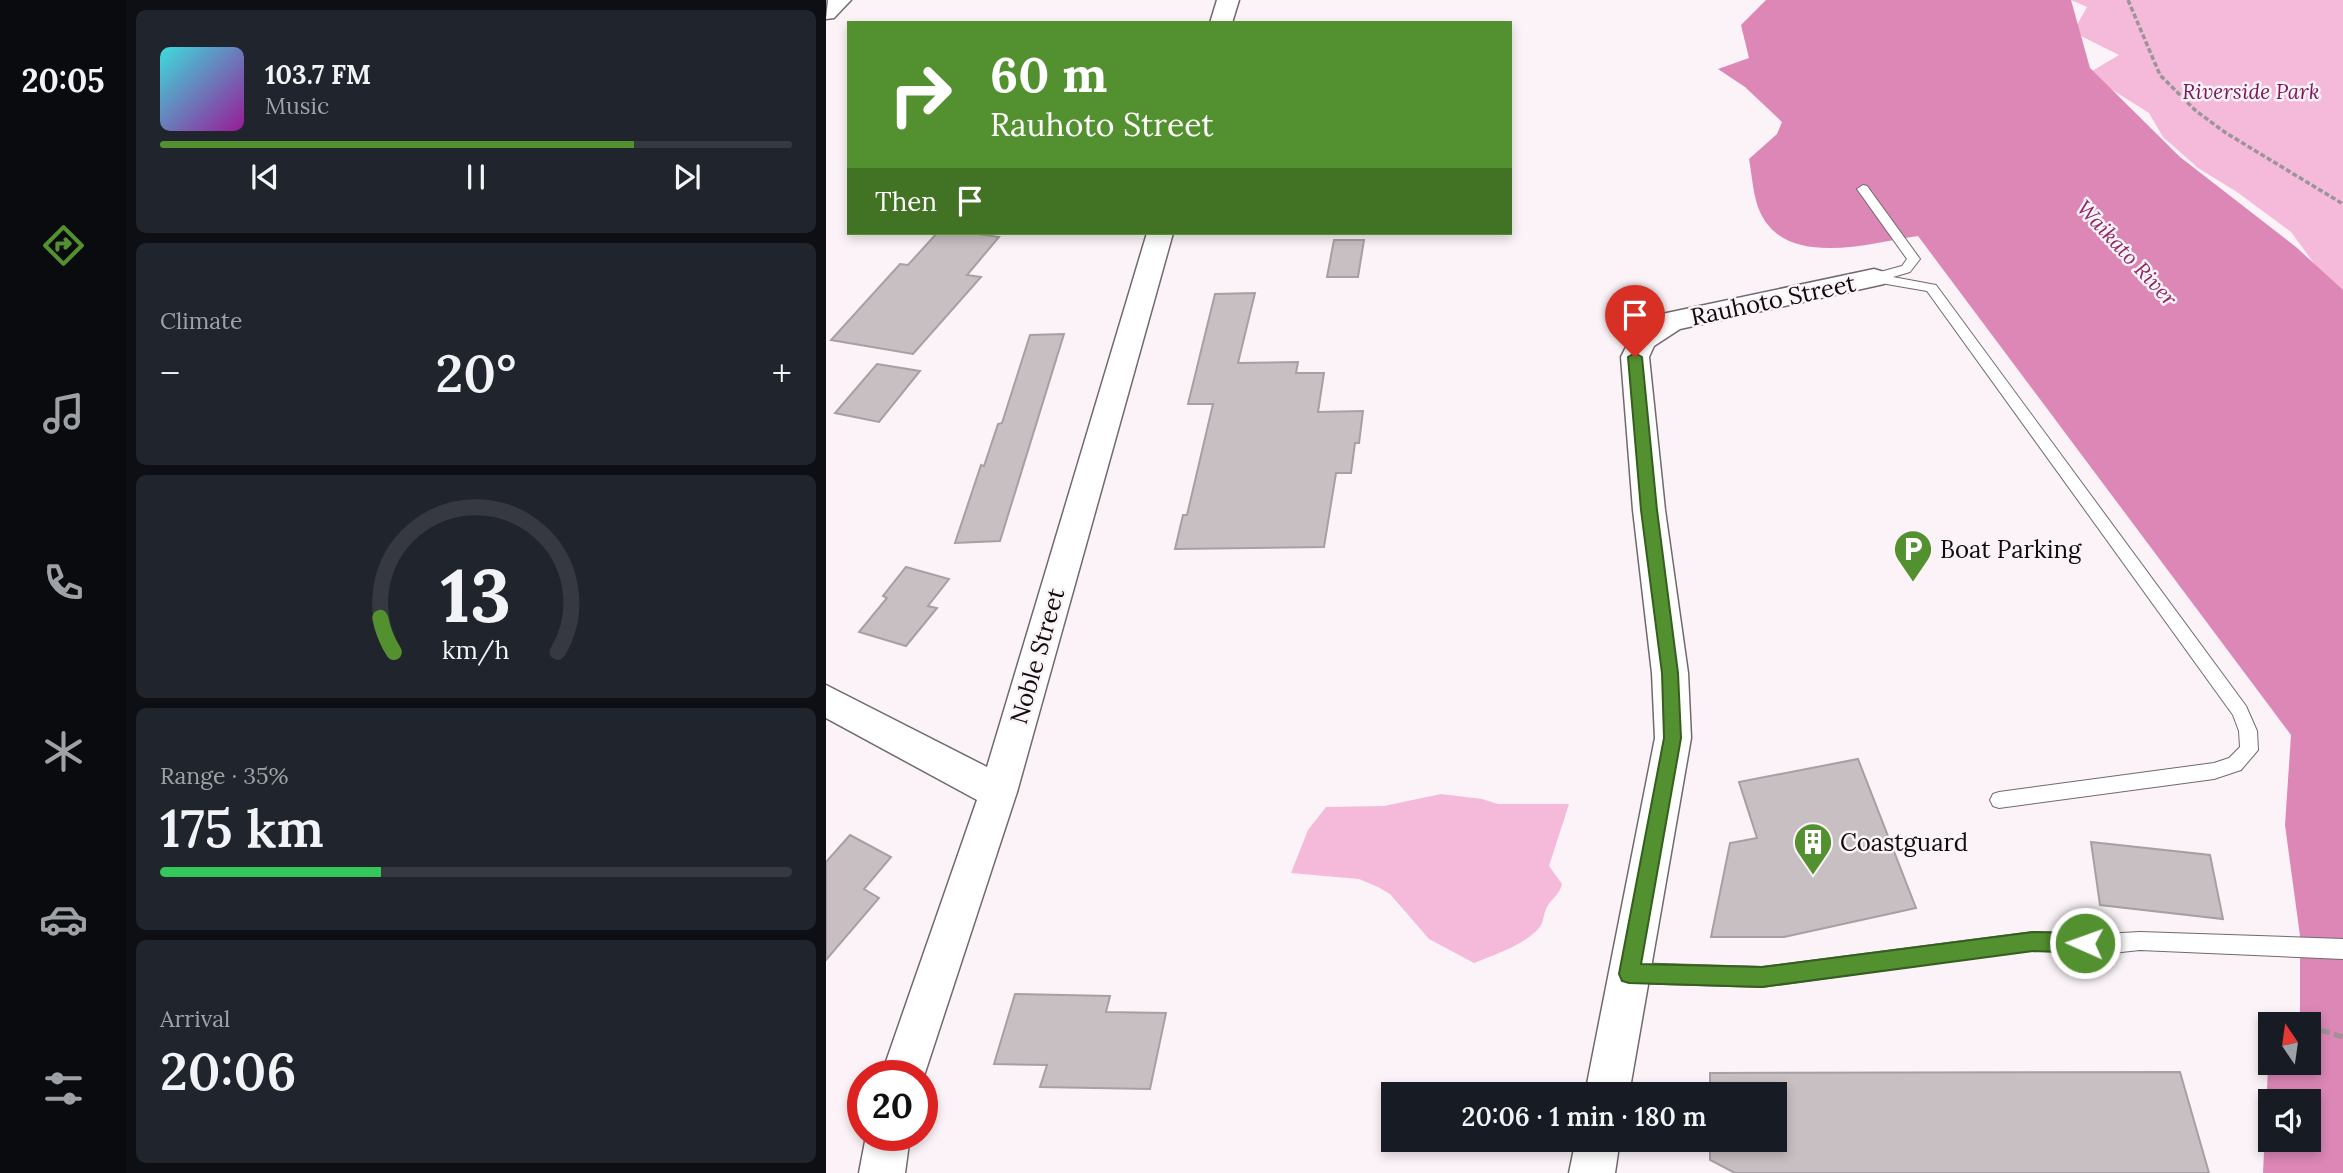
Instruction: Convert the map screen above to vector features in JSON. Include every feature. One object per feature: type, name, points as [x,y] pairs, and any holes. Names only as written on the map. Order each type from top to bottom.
[{"type":"street","points":[[826,13],[841,0]]},
{"type":"street","points":[[1222,21],[1228,0]]},
{"type":"street","name":"Noble Street","points":[[908,1060],[998,792],[1159,235]]},
{"type":"street","name":"Rauhoto Street","points":[[1608,1082],[1672,738],[1670,673],[1649,510],[1635,357],[1643,340],[1672,321],[1874,278]]},
{"type":"street","points":[[826,700],[998,792]]},
{"type":"street","points":[[882,1173],[886,1151]]},
{"type":"street","points":[[1592,1173],[1596,1152]]},
{"type":"lane","points":[[1863,189],[1914,259],[1906,270],[1874,278]]},
{"type":"lane","points":[[1874,278],[1931,288],[2240,711],[2248,732],[2249,750],[2235,764],[2214,771],[1999,800]]},
{"type":"lane","points":[[1629,974],[1762,977],[2033,941],[2103,944],[2140,941],[2343,949]]},
{"type":"path","points":[[2128,0],[2160,75],[2196,111],[2226,133],[2343,204]]},
{"type":"path","points":[[2321,1030],[2343,1037]]},
{"type":"green space","name":"Riverside Park","points":[[2071,0],[2343,0],[2343,303],[2291,232],[2237,192],[2198,168],[2163,137],[2149,113],[2087,74],[2119,55],[2073,32],[2087,7]]},
{"type":"green space","points":[[1441,794],[1482,799],[1498,804],[1569,804],[1549,866],[1562,884],[1546,909],[1542,923],[1522,942],[1474,963],[1429,939],[1390,894],[1378,887],[1359,879],[1291,873],[1308,830],[1326,807],[1384,806]]},
{"type":"water","name":"Waikato River","points":[[1766,0],[2071,0],[2090,68],[2180,157],[2296,247],[2343,290],[2343,1173],[2263,1173],[2264,1152],[2321,1152],[2321,1089],[2267,1089],[2268,1075],[2321,1075],[2321,1012],[2300,1012],[2300,936],[2285,825],[2291,735],[1918,236],[1854,247],[1831,248],[1789,241],[1772,230],[1758,206],[1749,159],[1777,134],[1782,122],[1745,87],[1718,69],[1749,58],[1741,25]]},
{"type":"building","points":[[935,235],[999,237],[967,275],[981,277],[913,354],[831,340],[900,264],[908,265]]},
{"type":"building","points":[[1334,240],[1364,240],[1358,277],[1327,277]]},
{"type":"building","points":[[1255,293],[1238,363],[1298,362],[1296,373],[1324,373],[1318,412],[1363,411],[1359,443],[1355,443],[1351,473],[1336,473],[1324,547],[1175,549],[1183,515],[1187,515],[1213,404],[1188,404],[1215,294]]},
{"type":"building","points":[[1064,334],[1000,541],[955,543],[981,465],[984,466],[998,424],[1002,423],[1030,335]]},
{"type":"building","points":[[877,364],[920,371],[879,422],[835,413]]},
{"type":"building","points":[[906,567],[949,579],[928,606],[937,608],[906,646],[859,632],[887,598],[883,596]]},
{"type":"building","name":"Coastguard","points":[[1858,759],[1916,908],[1784,937],[1711,937],[1730,843],[1757,838],[1739,782]]},
{"type":"building","points":[[850,835],[891,857],[864,889],[879,898],[826,960],[826,862]]},
{"type":"building","points":[[2091,842],[2210,855],[2223,919],[2100,905]]},
{"type":"building","points":[[1015,994],[1110,996],[1106,1012],[1166,1013],[1150,1089],[1040,1087],[1047,1065],[994,1064]]},
{"type":"building","points":[[2180,1072],[2209,1173],[1735,1173],[1710,1160],[1710,1152],[1787,1152],[1787,1082],[1710,1082],[1710,1073]]},
{"type":"place","name":"Boat Parking","points":[[1913,583]]},
{"type":"place","name":"Coastguard","points":[[1813,876]]},
{"type":"route","points":[[1635,357],[1649,510],[1670,673],[1672,738],[1629,974],[1762,977],[2033,941],[2085,943]]}]
